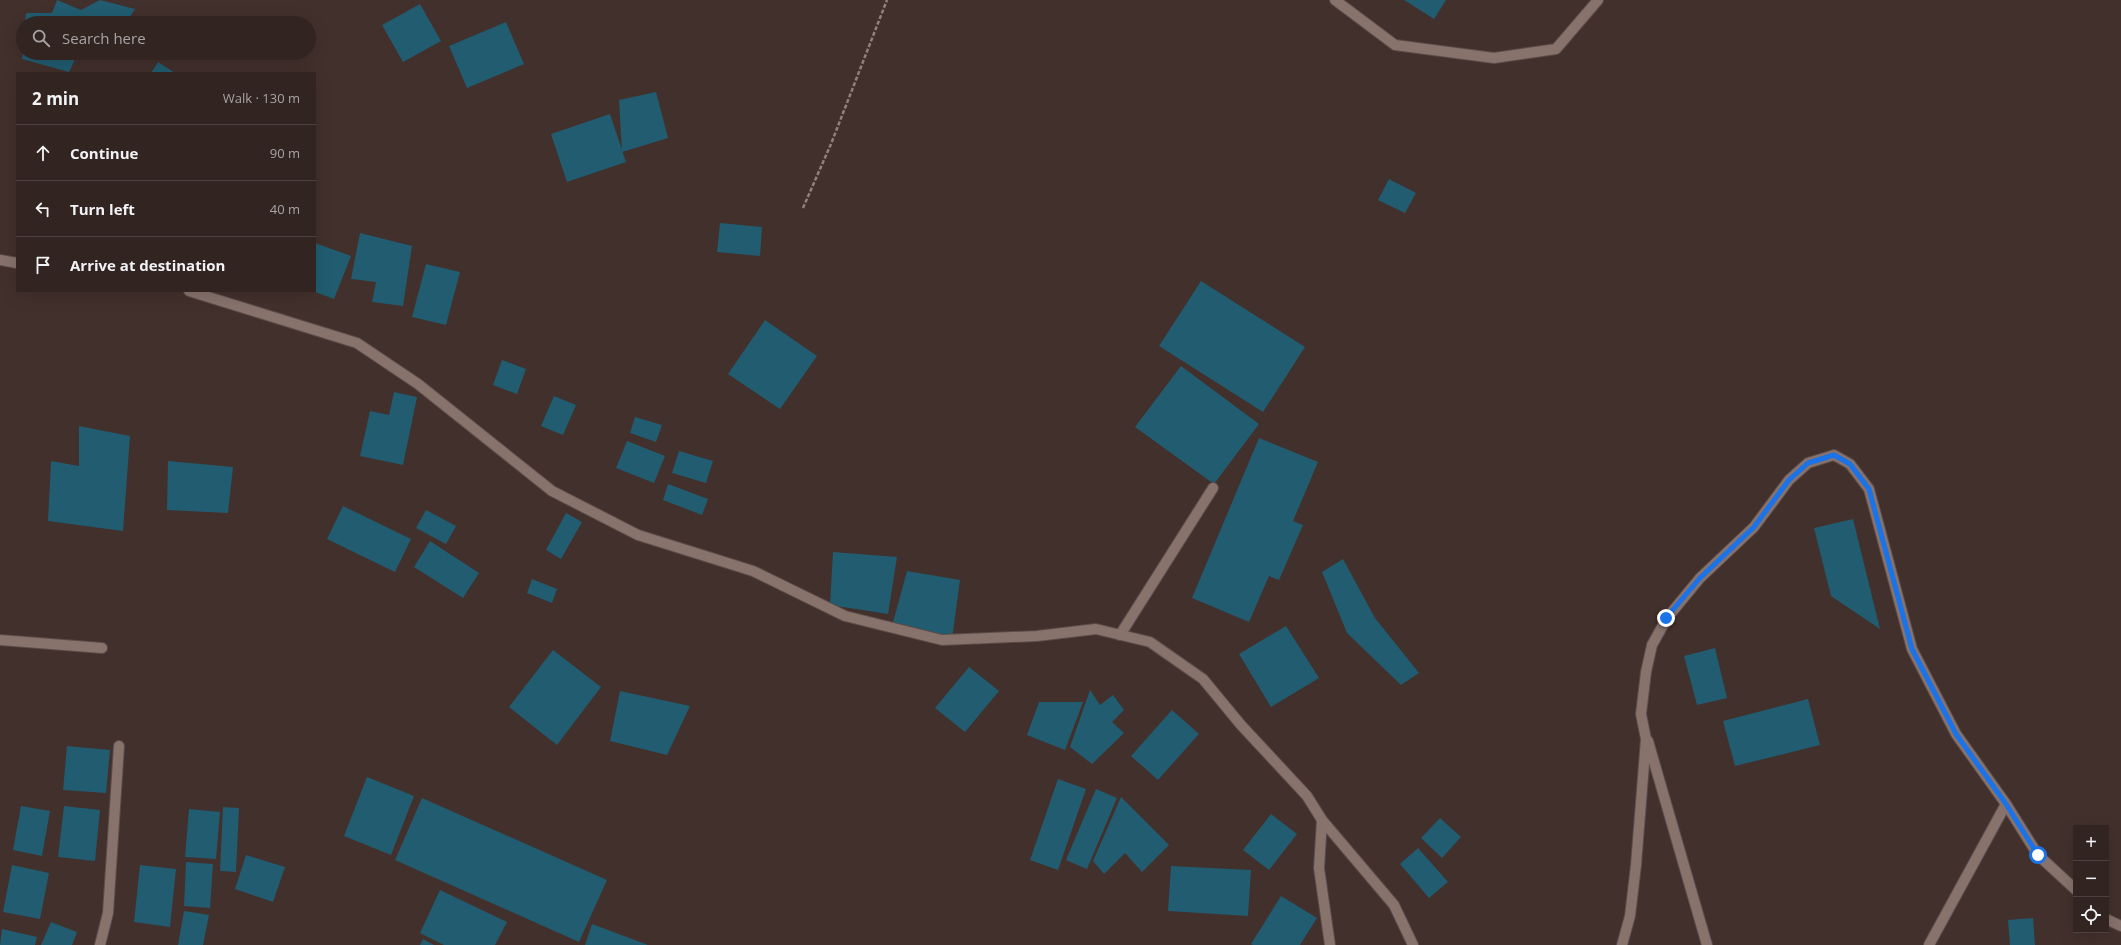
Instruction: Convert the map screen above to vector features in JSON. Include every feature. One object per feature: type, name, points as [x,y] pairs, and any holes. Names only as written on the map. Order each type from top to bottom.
[{"type":"street","points":[[1335,0],[1395,45],[1494,58],[1556,49],[1598,0]]},
{"type":"street","points":[[0,260],[16,263]]},
{"type":"street","points":[[192,292],[358,343],[418,384],[552,491],[638,535],[752,571],[845,616],[942,640],[1037,636],[1096,629],[1150,642],[1203,679],[1240,726],[1307,796],[1322,820],[1394,906],[1413,945]]},
{"type":"street","points":[[1622,945],[1630,916],[1636,865],[1646,739],[1641,714],[1646,672],[1652,645],[1666,618],[1700,578],[1754,527],[1789,480],[1808,463],[1834,455],[1850,464],[1869,489],[1912,649],[1956,734],[2006,804],[2038,855],[2073,887]]},
{"type":"street","points":[[1120,635],[1214,488]]},
{"type":"street","points":[[0,640],[102,648]]},
{"type":"street","points":[[1641,714],[1707,945]]},
{"type":"street","points":[[100,945],[108,913],[119,746]]},
{"type":"street","points":[[1929,945],[2006,804]]},
{"type":"street","points":[[1322,820],[1320,868],[1330,945]]},
{"type":"street","points":[[2109,920],[2121,926]]},
{"type":"path","points":[[803,208],[831,144],[887,0]]},
{"type":"building","points":[[57,0],[81,10],[100,0],[135,9],[130,16],[26,16],[26,13],[52,13]]},
{"type":"building","points":[[1404,0],[1446,0],[1434,19]]},
{"type":"building","points":[[420,4],[441,41],[403,62],[382,25]]},
{"type":"building","points":[[506,22],[524,64],[467,88],[449,46]]},
{"type":"building","points":[[26,60],[75,60],[69,72]]},
{"type":"building","points":[[158,62],[173,72],[152,72]]},
{"type":"building","points":[[656,92],[668,138],[622,152],[619,100]]},
{"type":"building","points":[[610,114],[626,162],[567,182],[551,134]]},
{"type":"building","points":[[1389,179],[1416,193],[1405,213],[1378,200]]},
{"type":"building","points":[[720,223],[762,227],[760,256],[717,252]]},
{"type":"building","points":[[360,233],[412,246],[403,306],[372,302],[376,282],[351,279]]},
{"type":"building","points":[[316,243],[351,256],[334,299],[315,292]]},
{"type":"building","points":[[426,264],[460,272],[446,325],[412,317]]},
{"type":"building","points":[[1201,281],[1305,347],[1263,412],[1159,346]]},
{"type":"building","points":[[765,320],[817,356],[780,409],[728,374]]},
{"type":"building","points":[[502,360],[526,369],[517,394],[493,385]]},
{"type":"building","points":[[1181,366],[1259,424],[1214,484],[1135,427]]},
{"type":"building","points":[[394,392],[417,397],[403,465],[360,456],[370,411],[389,415]]},
{"type":"building","points":[[554,396],[576,405],[563,435],[541,426]]},
{"type":"building","points":[[635,417],[662,425],[656,442],[630,433]]},
{"type":"building","points":[[79,426],[130,436],[123,531],[48,521],[51,461],[79,466]]},
{"type":"building","points":[[1259,438],[1318,462],[1293,521],[1303,525],[1279,580],[1269,576],[1249,622],[1192,598]]},
{"type":"building","points":[[627,441],[665,456],[654,483],[616,468]]},
{"type":"building","points":[[679,451],[713,461],[706,483],[672,473]]},
{"type":"building","points":[[168,461],[233,467],[228,513],[167,510]]},
{"type":"building","points":[[668,484],[708,499],[702,515],[663,500]]},
{"type":"building","points":[[343,506],[411,539],[395,572],[327,539]]},
{"type":"building","points":[[426,510],[456,526],[446,544],[416,528]]},
{"type":"building","points":[[566,513],[582,522],[561,559],[546,550]]},
{"type":"building","points":[[1853,519],[1880,629],[1831,596],[1814,528]]},
{"type":"building","points":[[430,541],[479,573],[463,598],[414,567]]},
{"type":"building","points":[[833,552],[897,557],[888,614],[830,605]]},
{"type":"building","points":[[1343,559],[1375,618],[1419,673],[1401,685],[1347,633],[1322,572]]},
{"type":"building","points":[[907,571],[960,580],[952,639],[892,626]]},
{"type":"building","points":[[532,579],[557,589],[552,603],[527,593]]},
{"type":"building","points":[[1286,626],[1319,678],[1271,707],[1239,654]]},
{"type":"building","points":[[1715,648],[1727,698],[1697,705],[1684,656]]},
{"type":"building","points":[[553,650],[601,687],[557,745],[509,707]]},
{"type":"building","points":[[969,667],[999,691],[965,732],[935,708]]},
{"type":"building","points":[[1090,690],[1100,705],[1113,695],[1124,710],[1112,722],[1124,733],[1092,764],[1070,747]]},
{"type":"building","points":[[620,691],[690,706],[667,755],[610,741]]},
{"type":"building","points":[[1808,699],[1820,745],[1735,766],[1723,721]]},
{"type":"building","points":[[1039,702],[1083,702],[1065,750],[1027,735]]},
{"type":"building","points":[[1172,710],[1199,734],[1158,780],[1131,756]]},
{"type":"building","points":[[67,746],[110,750],[106,793],[63,790]]},
{"type":"building","points":[[367,777],[414,796],[391,855],[344,836]]},
{"type":"building","points":[[1058,779],[1086,789],[1058,870],[1030,860]]},
{"type":"building","points":[[1096,789],[1117,798],[1087,869],[1066,860]]},
{"type":"building","points":[[1121,797],[1169,845],[1142,872],[1125,853],[1104,874],[1093,861]]},
{"type":"building","points":[[422,798],[607,880],[579,942],[395,860]]},
{"type":"building","points":[[21,806],[50,811],[42,856],[13,850]]},
{"type":"building","points":[[64,806],[100,810],[95,861],[58,857]]},
{"type":"building","points":[[223,807],[239,808],[236,872],[220,871]]},
{"type":"building","points":[[189,809],[220,812],[216,859],[185,857]]},
{"type":"building","points":[[1271,814],[1297,834],[1269,870],[1243,850]]},
{"type":"building","points":[[1440,818],[1461,837],[1442,858],[1421,838]]},
{"type":"building","points":[[1418,848],[1448,882],[1429,898],[1400,864]]},
{"type":"building","points":[[246,855],[285,867],[273,902],[235,889]]},
{"type":"building","points":[[186,862],[213,864],[210,908],[184,906]]},
{"type":"building","points":[[12,865],[49,873],[40,919],[3,912]]},
{"type":"building","points":[[140,865],[176,869],[170,927],[134,922]]},
{"type":"building","points":[[1171,866],[1251,870],[1248,916],[1168,911]]},
{"type":"building","points":[[440,890],[507,922],[495,945],[444,945],[420,933]]},
{"type":"building","points":[[1281,896],[1317,918],[1300,945],[1251,944]]},
{"type":"building","points":[[184,911],[209,915],[203,945],[178,945]]},
{"type":"building","points":[[2033,918],[2035,945],[2010,945],[2008,920]]},
{"type":"building","points":[[51,922],[77,932],[72,945],[41,945]]},
{"type":"building","points":[[592,924],[648,945],[585,945]]},
{"type":"building","points":[[2,929],[37,937],[35,945],[0,945]]},
{"type":"building","points":[[423,939],[434,945],[420,945]]},
{"type":"route","points":[[1666,618],[1700,578],[1754,527],[1789,480],[1808,463],[1834,455],[1850,464],[1869,489],[1912,649],[1956,734],[2006,804],[2038,855]]}]
